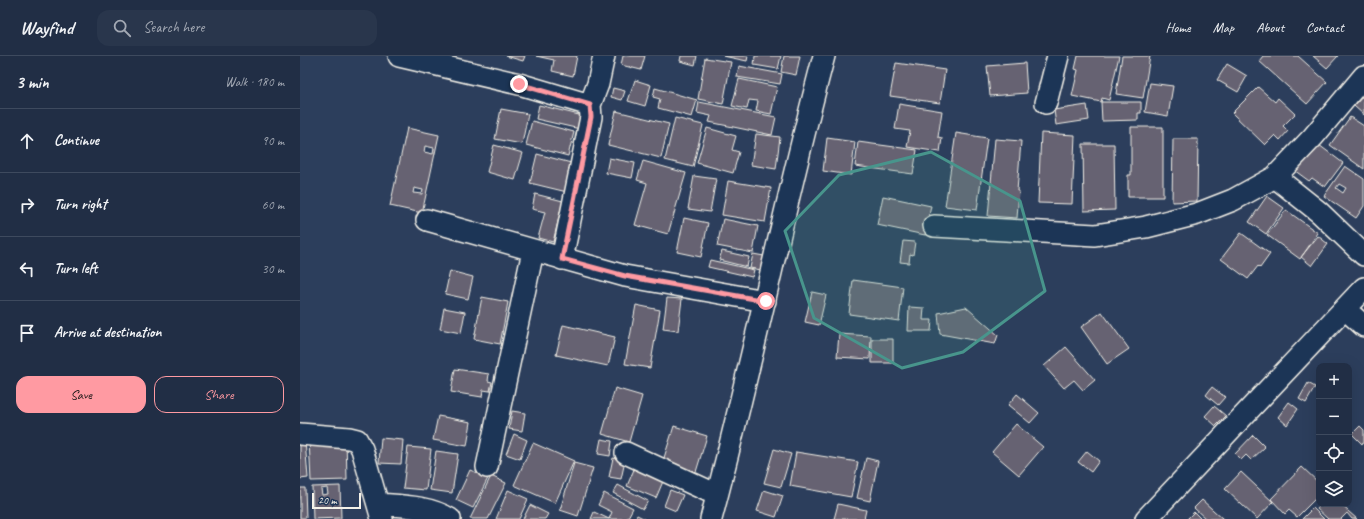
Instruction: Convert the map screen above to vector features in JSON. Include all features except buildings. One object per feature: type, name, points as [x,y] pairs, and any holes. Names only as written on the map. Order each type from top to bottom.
[{"type":"street","points":[[399,56],[519,84],[590,105]]},
{"type":"street","points":[[562,259],[591,117],[590,105],[598,84],[604,56]]},
{"type":"street","points":[[711,519],[766,301],[808,117],[824,56]]},
{"type":"street","points":[[1046,103],[1058,56]]},
{"type":"street","points":[[934,226],[1095,235],[1146,227],[1197,214],[1233,200],[1275,177],[1313,137],[1364,76]]},
{"type":"street","points":[[1275,177],[1319,212],[1364,255]]},
{"type":"street","points":[[427,220],[625,276],[766,301]]},
{"type":"street","points":[[487,467],[533,251]]},
{"type":"street","points":[[1146,519],[1364,288]]},
{"type":"street","points":[[1345,309],[1364,326]]},
{"type":"street","points":[[300,434],[357,440],[362,449],[373,492],[380,511],[425,508],[437,511],[450,519]]},
{"type":"street","points":[[626,453],[717,495]]},
{"type":"highlighted area","points":[[931,152],[1020,201],[1045,291],[963,352],[902,368],[814,318],[785,231],[839,175]]},
{"type":"route","points":[[519,84],[590,105],[591,117],[562,259],[625,276],[766,301]]}]
